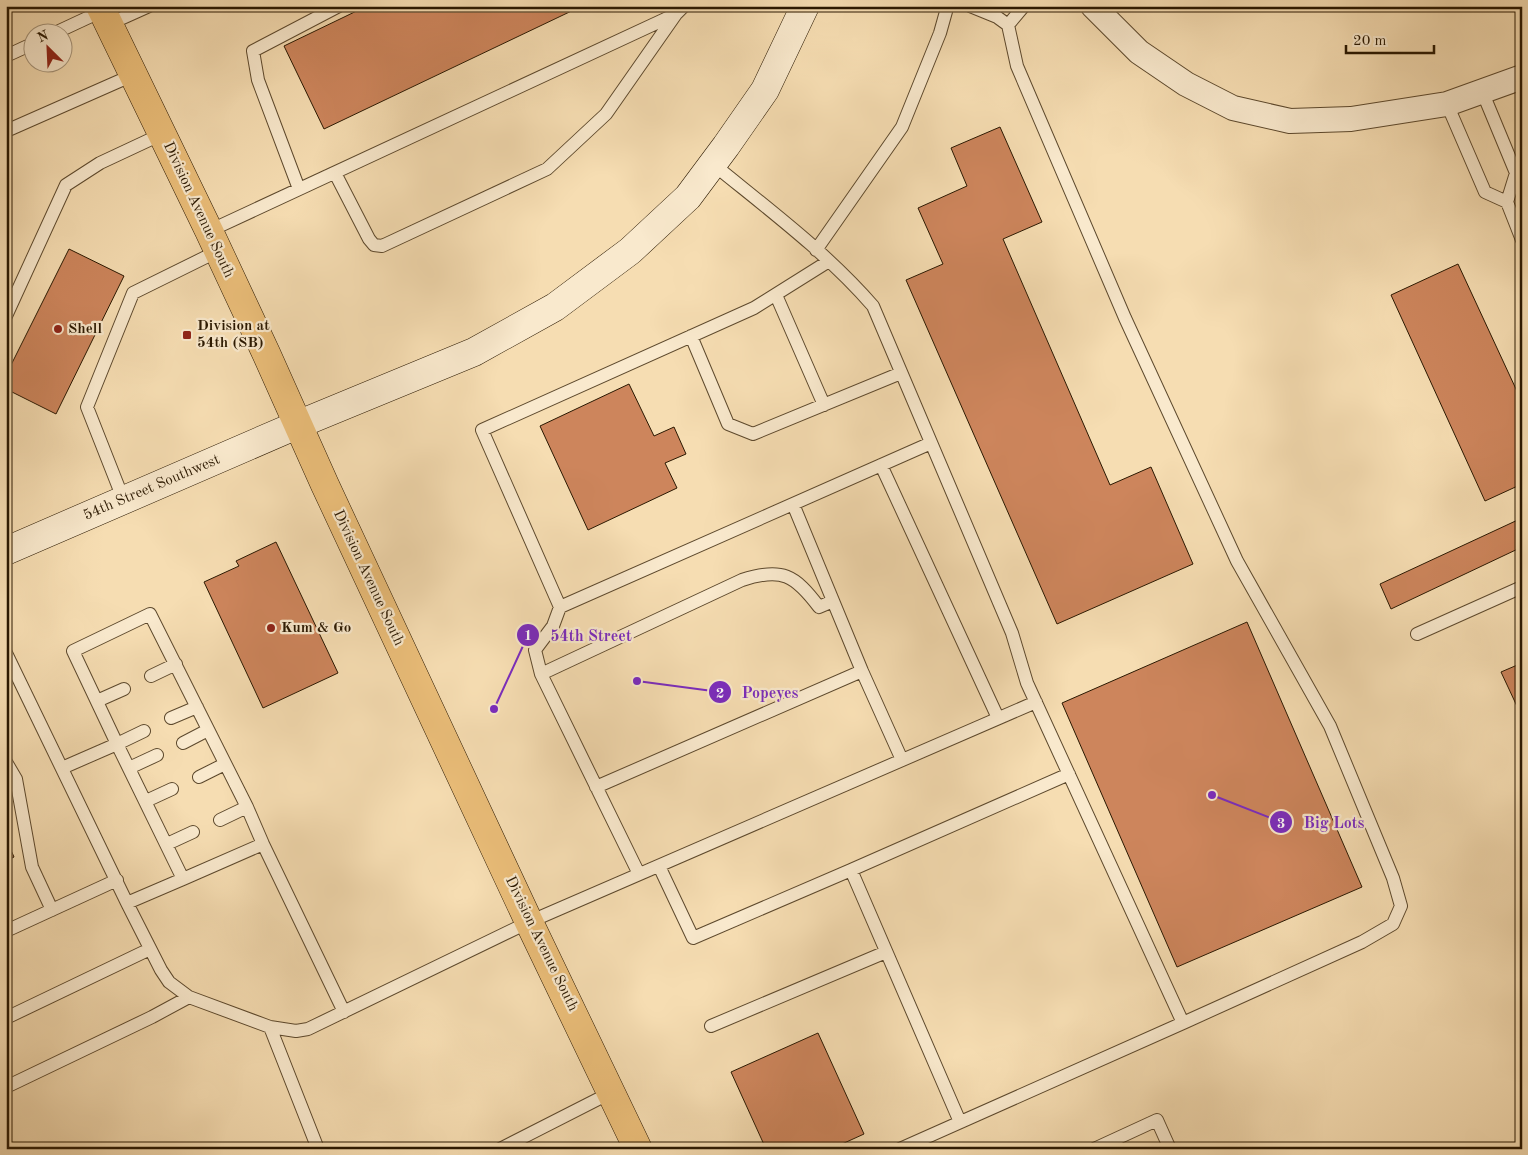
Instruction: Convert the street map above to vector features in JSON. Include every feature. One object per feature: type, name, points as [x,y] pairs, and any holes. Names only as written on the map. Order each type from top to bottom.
[{"type":"main road","name":"54th Street Southwest","points":[[6,551],[297,425],[474,352],[555,307],[630,251],[688,197],[765,90],[805,6]]},
{"type":"main road","name":"Division Avenue South","points":[[103,14],[266,353],[297,425],[529,922],[638,1149]]},
{"type":"street","points":[[1093,6],[1139,52],[1186,84],[1233,108],[1290,121],[1351,119],[1447,104],[1522,77]]},
{"type":"lane","points":[[72,26],[103,14],[149,6]]},
{"type":"lane","points":[[299,189],[258,80],[252,51],[340,6]]},
{"type":"lane","points":[[816,250],[902,127],[949,6]]},
{"type":"lane","points":[[900,1149],[1362,942],[1393,924],[1401,906],[1393,878],[1330,726],[1237,561],[1125,318],[1017,66],[1008,25],[997,17],[970,6]]},
{"type":"lane","points":[[1008,25],[1024,6]]},
{"type":"lane","points":[[335,173],[369,239],[374,245],[382,246],[547,169],[606,114],[680,10]]},
{"type":"lane","points":[[124,501],[87,408],[133,293],[213,241],[299,189],[680,10]]},
{"type":"lane","points":[[6,56],[22,49]]},
{"type":"lane","points":[[6,131],[133,75]]},
{"type":"lane","points":[[1482,91],[1516,173],[1508,202],[1522,240]]},
{"type":"lane","points":[[1447,104],[1485,192],[1508,202]]},
{"type":"lane","points":[[6,316],[66,185],[100,163],[162,134]]},
{"type":"lane","points":[[713,164],[850,279],[872,306],[1012,633],[1027,683],[1183,1023]]},
{"type":"lane","points":[[639,874],[541,674],[536,650],[553,626],[560,607],[482,430],[754,308],[829,261]]},
{"type":"lane","points":[[776,295],[824,405]]},
{"type":"lane","points":[[691,336],[728,424],[753,434],[901,373]]},
{"type":"lane","points":[[560,607],[931,443]]},
{"type":"lane","points":[[881,465],[998,718]]},
{"type":"lane","points":[[793,504],[862,671],[902,760]]},
{"type":"lane","points":[[541,674],[742,580],[759,574],[785,575],[804,587],[819,607],[834,601]]},
{"type":"lane","points":[[1417,634],[1522,587]]},
{"type":"lane","points":[[183,879],[73,651],[150,614],[247,807],[344,1012]]},
{"type":"lane","points":[[6,653],[127,903],[169,982],[189,997],[270,1027],[296,1031],[308,1029],[529,922],[1036,702]]},
{"type":"lane","points":[[151,676],[176,664]]},
{"type":"lane","points":[[596,786],[862,671]]},
{"type":"lane","points":[[97,701],[124,689]]},
{"type":"lane","points":[[172,718],[197,707]]},
{"type":"lane","points":[[183,743],[208,730]]},
{"type":"lane","points":[[62,768],[144,731]]},
{"type":"lane","points":[[130,768],[157,755]]},
{"type":"lane","points":[[6,762],[16,779],[32,867],[52,910]]},
{"type":"lane","points":[[199,777],[225,764]]},
{"type":"lane","points":[[659,866],[693,938],[1069,774]]},
{"type":"lane","points":[[146,801],[172,789]]},
{"type":"lane","points":[[220,820],[247,807]]},
{"type":"lane","points":[[167,844],[193,832]]},
{"type":"lane","points":[[127,903],[263,844]]},
{"type":"lane","points":[[851,870],[960,1122]]},
{"type":"lane","points":[[6,931],[116,880]]},
{"type":"lane","points":[[6,1018],[150,949]]},
{"type":"lane","points":[[711,1026],[886,952]]},
{"type":"lane","points":[[6,1087],[152,1017],[189,997]]},
{"type":"lane","points":[[270,1027],[318,1149]]},
{"type":"lane","points":[[500,1149],[612,1092]]},
{"type":"lane","points":[[1094,1149],[1157,1120],[1170,1149]]},
{"type":"building","points":[[367,6],[582,6],[324,129],[284,46]]},
{"type":"building","points":[[1000,127],[1042,222],[1003,239],[1110,485],[1151,467],[1193,564],[1057,624],[906,280],[943,264],[918,208],[967,186],[951,148]]},
{"type":"building","points":[[69,249],[124,276],[56,414],[6,389],[6,375]]},
{"type":"building","points":[[1458,264],[1522,402],[1522,484],[1485,501],[1391,295]]},
{"type":"building","points":[[629,384],[654,436],[674,427],[686,454],[665,463],[677,488],[588,530],[540,426]]},
{"type":"building","points":[[1522,518],[1522,547],[1391,609],[1380,584]]},
{"type":"building","name":"Kum & Go","points":[[276,542],[338,673],[263,708],[204,582],[239,566],[236,561]]},
{"type":"building","points":[[1247,622],[1362,887],[1177,967],[1062,703]]},
{"type":"building","points":[[1522,663],[1522,717],[1501,672]]},
{"type":"building","points":[[6,839],[14,857],[6,861]]},
{"type":"building","points":[[818,1033],[864,1134],[831,1149],[766,1149],[731,1072]]},
{"type":"place","name":"Shell","points":[[58,329]]},
{"type":"place","name":"Division at 54th (SB)","points":[[187,335]]},
{"type":"place","name":"Kum & Go","points":[[271,628]]},
{"type":"place","name":"Popeyes","points":[[637,681]]},
{"type":"place","name":"54th Street","points":[[494,709]]},
{"type":"place","name":"Big Lots","points":[[1212,795]]}]
